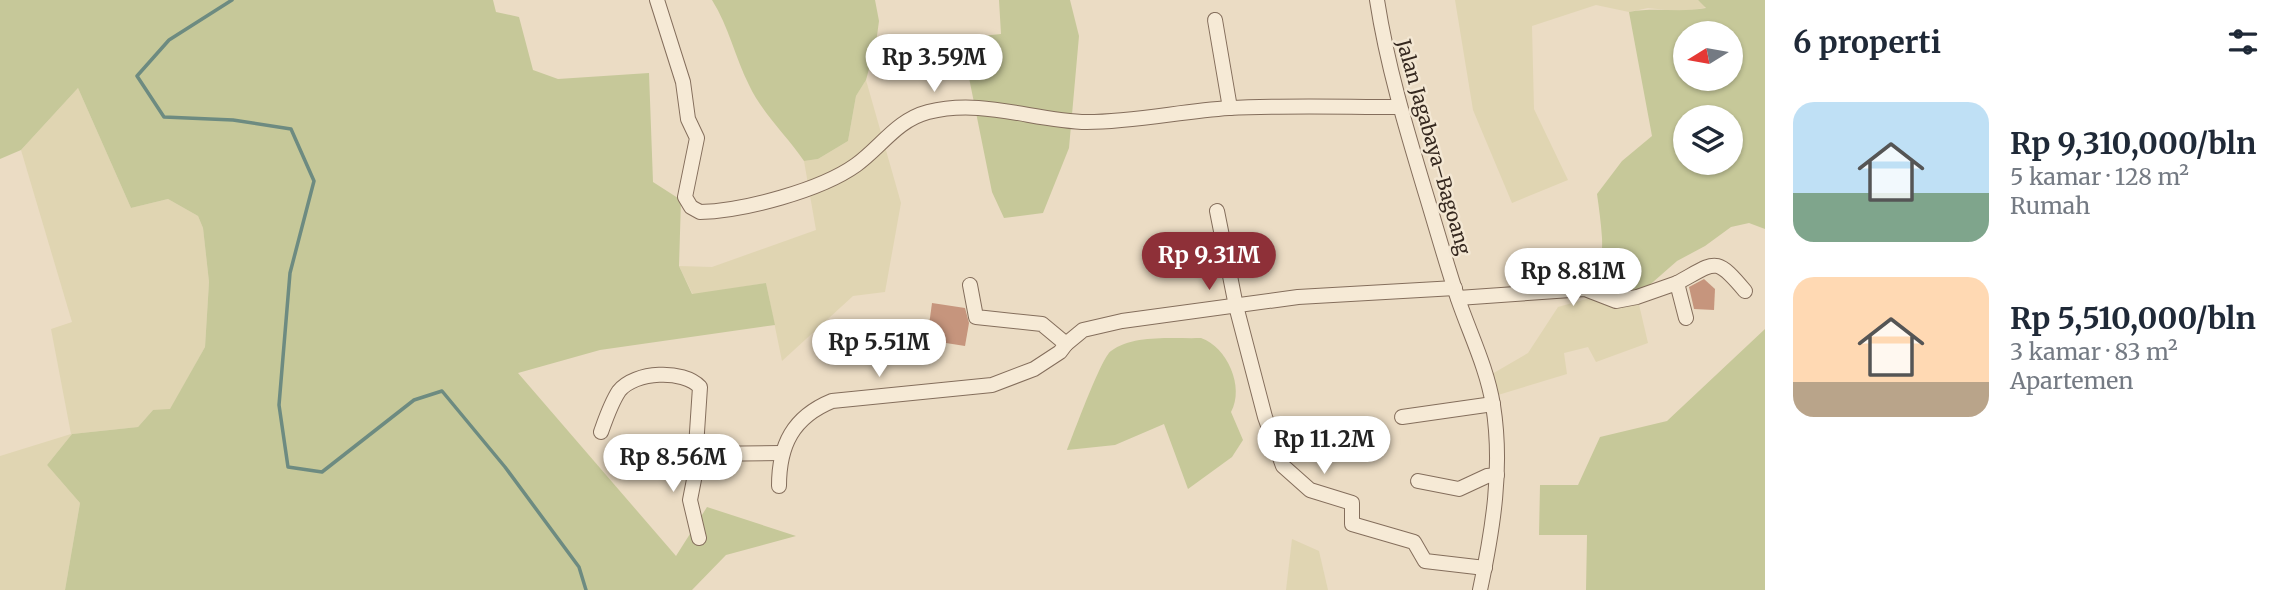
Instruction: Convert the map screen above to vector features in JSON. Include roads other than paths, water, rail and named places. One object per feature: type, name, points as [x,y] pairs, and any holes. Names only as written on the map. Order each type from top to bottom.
[{"type":"street","points":[[657,0],[683,82],[688,119],[696,138],[685,197],[691,206],[700,212],[793,194],[822,185],[857,164],[900,125],[928,112],[967,107],[1008,110],[1085,122],[1230,108],[1400,107]]},
{"type":"street","name":"Jalan Jagabaya–Bagoang","points":[[1377,0],[1382,36],[1400,107],[1456,293],[1483,363],[1493,404],[1497,475],[1495,509],[1480,590]]},
{"type":"street","points":[[1215,20],[1230,108]]},
{"type":"street","points":[[1217,211],[1236,306],[1265,417],[1283,466],[1310,490],[1352,503],[1352,524],[1414,542],[1425,561],[1485,568]]},
{"type":"street","points":[[779,486],[782,453],[794,426],[817,407],[832,401],[992,385],[1034,369],[1060,352],[1083,330],[1109,324],[1298,297],[1585,289],[1616,301],[1637,297],[1677,283],[1716,265],[1725,267],[1745,290]]},
{"type":"street","points":[[1677,283],[1686,318]]},
{"type":"street","points":[[970,285],[976,317],[1042,324],[1066,344]]},
{"type":"street","points":[[601,432],[615,400],[624,387],[634,382],[669,373],[692,379],[700,387],[696,447],[699,454],[690,500],[699,538]]},
{"type":"street","points":[[1402,417],[1493,404]]},
{"type":"street","points":[[699,454],[782,453]]},
{"type":"street","points":[[1418,481],[1459,489],[1487,476],[1497,475]]},
{"type":"waterway","points":[[232,0],[169,40],[137,76],[164,117],[233,120],[291,129],[314,181],[290,273],[279,405],[288,467],[322,472],[414,400],[442,391],[505,467],[579,567],[586,590]]}]
